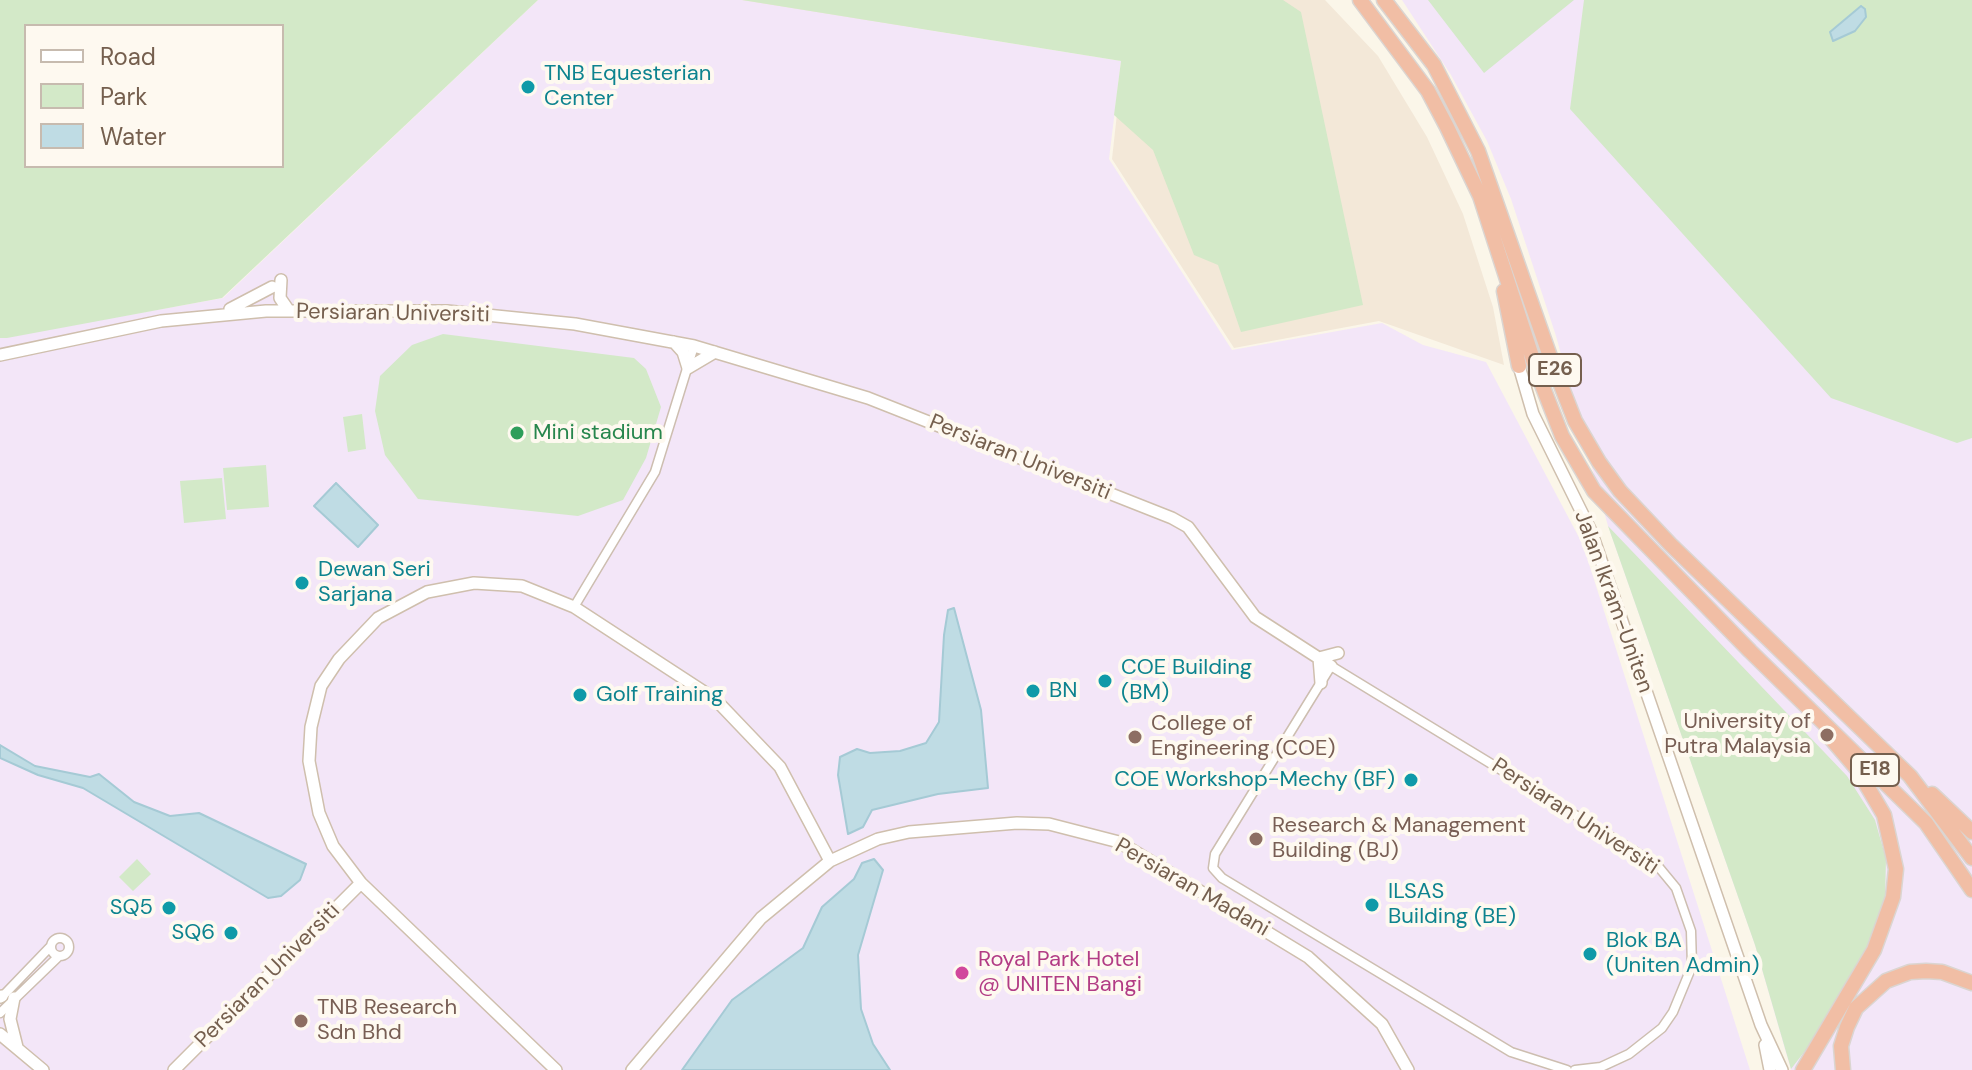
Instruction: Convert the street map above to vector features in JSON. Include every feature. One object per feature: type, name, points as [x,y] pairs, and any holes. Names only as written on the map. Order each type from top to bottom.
[{"type":"highway","name":"E26","points":[[1384,0],[1434,65],[1478,151],[1553,365],[1575,421],[1599,462],[1620,491],[1670,544],[1764,635]]},
{"type":"highway","name":"E26","points":[[1360,2],[1428,91],[1480,196],[1537,372],[1562,436],[1594,491],[1750,651]]},
{"type":"highway","points":[[1499,250],[1519,366]]},
{"type":"highway","name":"E18","points":[[1764,635],[1910,776],[1972,858]]},
{"type":"highway","name":"E18","points":[[1750,651],[1926,823],[1972,890]]},
{"type":"highway","points":[[1789,689],[1870,788],[1884,815],[1896,869],[1893,897],[1884,926],[1803,1070]]},
{"type":"highway","points":[[1910,776],[1972,832]]},
{"type":"highway","points":[[1843,1070],[1841,1046],[1856,1008],[1886,981],[1910,972],[1926,971],[1942,972],[1972,983]]},
{"type":"street","points":[[218,314],[277,283],[280,298],[289,311]]},
{"type":"street","name":"Persiaran Universiti","points":[[0,355],[34,350],[101,331],[218,314],[447,311],[575,324],[694,346],[868,398],[1172,518],[1188,527],[1255,617],[1657,865],[1676,888],[1691,931],[1692,966],[1673,1012],[1662,1028],[1629,1054],[1601,1067],[1575,1070]]},
{"type":"street","points":[[674,342],[683,352],[688,368]]},
{"type":"street","points":[[574,607],[655,472],[694,346]]},
{"type":"street","points":[[688,368],[716,352]]},
{"type":"street","name":"Jalan Ikram-Uniten","points":[[1519,366],[1533,414],[1591,531],[1761,1025],[1782,1070]]},
{"type":"street","points":[[556,1070],[361,883],[333,846],[319,813],[309,761],[311,727],[321,686],[352,643],[391,609],[427,592],[459,584],[522,586],[574,607],[715,699],[780,767],[830,861]]},
{"type":"street","points":[[1321,683],[1319,658],[1338,653]]},
{"type":"street","points":[[1331,666],[1215,854],[1213,868],[1222,878],[1511,1052],[1567,1070]]},
{"type":"street","name":"Persiaran Madani","points":[[632,1070],[761,918],[830,861],[878,839],[909,832],[999,824],[1049,824],[1119,842],[1326,970],[1382,1024],[1408,1070]]},
{"type":"street","points":[[348,865],[346,899],[364,898],[383,903]]},
{"type":"street","name":"Persiaran Universiti","points":[[174,1070],[361,883]]},
{"type":"street","points":[[0,1013],[4,997],[55,939],[67,942],[68,951],[4,997]]},
{"type":"street","points":[[50,947],[58,957]]},
{"type":"street","points":[[4,997],[17,1047]]},
{"type":"street","name":"Jalan Ikram-Uniten","points":[[1761,1025],[1770,1070]]},
{"type":"street","points":[[0,1034],[43,1070]]},
{"type":"shaded area","points":[[538,0],[742,0],[1121,61],[1109,159],[1232,350],[1382,323],[1423,345],[1486,362],[1583,545],[1750,1070],[0,1070],[0,338],[223,298]]},
{"type":"shaded area","points":[[726,0],[1325,0],[1378,56],[1427,137],[1463,214],[1493,307],[1504,365],[1379,321],[1234,348],[1112,159],[1123,59]]},
{"type":"shaded area","name":"University of Putra Malaysia","points":[[1402,0],[1972,0],[1972,1070],[1791,1070],[1755,945],[1608,526],[1556,336],[1511,199],[1487,141],[1451,75]]},
{"type":"green space","points":[[0,0],[538,0],[222,298],[0,338]]},
{"type":"green space","points":[[742,0],[1283,0],[1301,12],[1363,305],[1241,332],[1218,265],[1194,255],[1153,150],[1114,115],[1121,61]]},
{"type":"green space","points":[[1428,0],[1574,0],[1484,73]]},
{"type":"green space","points":[[1584,0],[1972,0],[1972,438],[1957,443],[1831,398],[1570,109]]},
{"type":"green space","name":"Mini stadium","points":[[443,334],[634,358],[646,369],[661,407],[646,458],[623,500],[578,516],[418,499],[385,455],[375,411],[380,376],[412,345]]},
{"type":"green space","points":[[362,414],[366,449],[348,452],[343,417]]},
{"type":"green space","points":[[266,465],[269,507],[227,510],[223,468]]},
{"type":"green space","points":[[222,478],[226,519],[184,523],[180,481]]},
{"type":"green space","points":[[1608,526],[1847,776],[1875,820],[1886,859],[1885,900],[1876,934],[1815,1038],[1791,1069],[1755,945]]},
{"type":"green space","points":[[137,859],[151,874],[133,891],[119,877]]},
{"type":"water","points":[[1861,6],[1865,9],[1866,17],[1855,31],[1833,41],[1830,32]]},
{"type":"water","points":[[336,483],[378,525],[358,547],[314,506]]},
{"type":"water","points":[[954,608],[981,710],[988,788],[938,794],[872,810],[863,827],[848,834],[838,775],[840,757],[857,749],[870,753],[900,751],[926,743],[939,722],[944,635],[948,610]]},
{"type":"water","points":[[0,745],[35,766],[90,777],[99,774],[134,802],[170,816],[199,813],[306,864],[300,880],[281,896],[268,898],[83,788],[38,775],[0,758]]},
{"type":"water","points":[[874,859],[883,870],[858,955],[861,1009],[873,1044],[890,1070],[682,1070],[732,1000],[803,948],[822,907],[854,879],[862,863]]},
{"type":"place","name":"TNB Equesterian Center","points":[[528,87]]},
{"type":"place","name":"Mini stadium","points":[[517,433]]},
{"type":"place","name":"Dewan Seri Sarjana","points":[[302,583]]},
{"type":"place","name":"COE Building (BM)","points":[[1105,681]]},
{"type":"place","name":"BN","points":[[1033,691]]},
{"type":"place","name":"Golf Training","points":[[580,695]]},
{"type":"place","name":"University of Putra Malaysia","points":[[1827,735]]},
{"type":"place","name":"College of Engineering (COE)","points":[[1135,737]]},
{"type":"place","name":"COE Workshop-Mechy (BF)","points":[[1411,780]]},
{"type":"place","name":"Research & Management Building (BJ)","points":[[1256,839]]},
{"type":"place","name":"ILSAS Building (BE)","points":[[1372,905]]},
{"type":"place","name":"SQ5","points":[[169,908]]},
{"type":"place","name":"SQ6","points":[[231,933]]},
{"type":"place","name":"Blok BA (Uniten Admin)","points":[[1590,954]]},
{"type":"place","name":"Royal Park Hotel @ UNITEN Bangi","points":[[962,973]]},
{"type":"place","name":"TNB Research Sdn Bhd","points":[[301,1021]]}]
